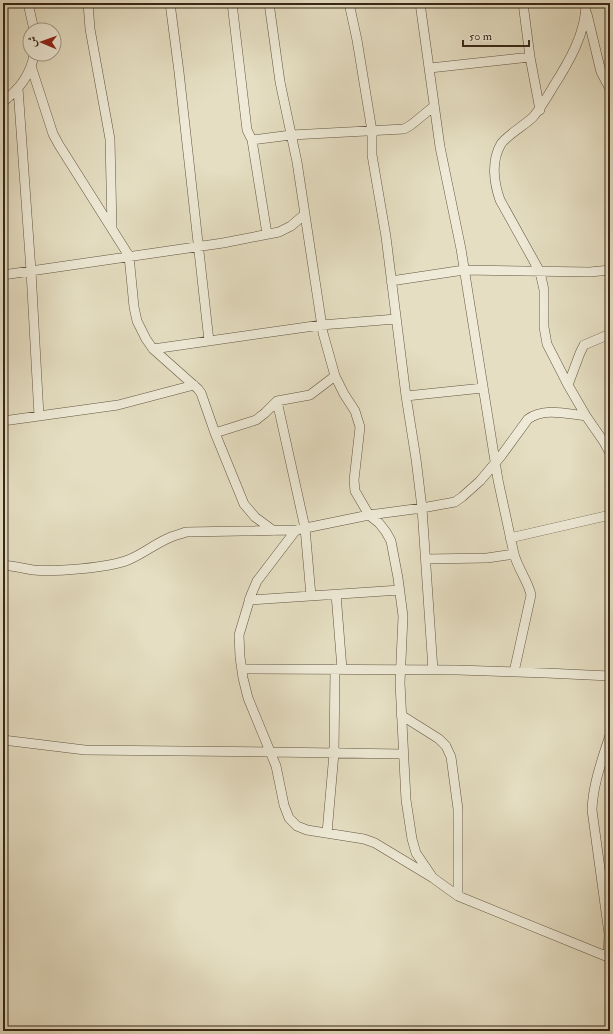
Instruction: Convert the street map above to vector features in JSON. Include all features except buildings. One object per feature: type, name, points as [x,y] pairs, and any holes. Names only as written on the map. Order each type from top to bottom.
[{"type":"street","points":[[28,3],[32,22]]},
{"type":"street","points":[[88,3],[90,29],[110,139],[112,229]]},
{"type":"street","points":[[170,3],[209,341]]},
{"type":"street","points":[[232,3],[247,130],[252,140],[267,234]]},
{"type":"street","points":[[269,3],[280,82],[305,214],[322,333],[335,376],[355,411],[360,427],[354,480],[355,491],[369,515],[379,523],[391,542],[400,590],[403,616],[400,683],[406,800],[412,839],[416,853],[433,878]]},
{"type":"street","points":[[349,3],[357,40],[372,130],[372,155],[384,229],[406,396],[416,459],[422,508],[433,670]]},
{"type":"street","points":[[420,3],[430,68],[433,106],[453,206],[498,480],[517,565],[529,588],[531,596],[514,672]]},
{"type":"street","points":[[523,3],[530,57],[540,110]]},
{"type":"street","points":[[586,6],[601,72],[610,89]]},
{"type":"street","points":[[586,6],[582,28],[569,61],[540,110],[526,124],[501,144],[495,164],[496,189],[500,200],[540,272],[544,290],[544,328],[547,344],[568,385],[610,453]]},
{"type":"street","points":[[430,68],[530,57]]},
{"type":"street","points":[[3,102],[26,78],[32,62]]},
{"type":"street","points":[[31,66],[53,134],[129,256],[134,307],[137,321],[146,339],[153,350],[194,385],[201,393],[215,433],[244,504],[255,517],[274,531]]},
{"type":"street","points":[[18,88],[31,271],[39,416]]},
{"type":"street","points":[[252,140],[291,135],[407,128],[433,106]]},
{"type":"street","points":[[3,275],[198,246],[267,234],[285,230],[305,214]]},
{"type":"street","points":[[391,281],[464,270],[540,272],[590,272],[610,270]]},
{"type":"street","points":[[153,350],[322,325],[396,319]]},
{"type":"street","points":[[568,385],[584,345],[610,334]]},
{"type":"street","points":[[215,433],[256,420],[277,401],[310,395],[335,376]]},
{"type":"street","points":[[3,421],[118,405],[194,385]]},
{"type":"street","points":[[406,396],[483,388]]},
{"type":"street","points":[[277,401],[301,529],[311,596]]},
{"type":"street","points":[[3,566],[34,570],[66,570],[102,566],[127,561],[171,537],[186,532],[274,531],[301,529],[369,515],[422,508],[459,500],[496,462],[524,423],[532,416],[548,412],[586,416]]},
{"type":"street","points":[[510,538],[610,515]]},
{"type":"street","points":[[301,529],[258,581],[249,600],[239,635],[242,669],[248,698],[276,766],[284,805],[289,818],[297,826],[306,830],[364,839],[433,878],[458,896],[608,957],[610,934],[592,810],[593,796],[598,774],[610,735]]},
{"type":"street","points":[[426,559],[487,558],[514,554]]},
{"type":"street","points":[[249,600],[400,590]]},
{"type":"street","points":[[327,833],[334,753],[338,669],[336,594]]},
{"type":"street","points":[[242,669],[401,669],[610,676]]},
{"type":"street","points":[[401,715],[439,739],[446,746],[451,757],[458,809],[458,896]]},
{"type":"street","points":[[3,740],[85,750],[404,754]]}]
